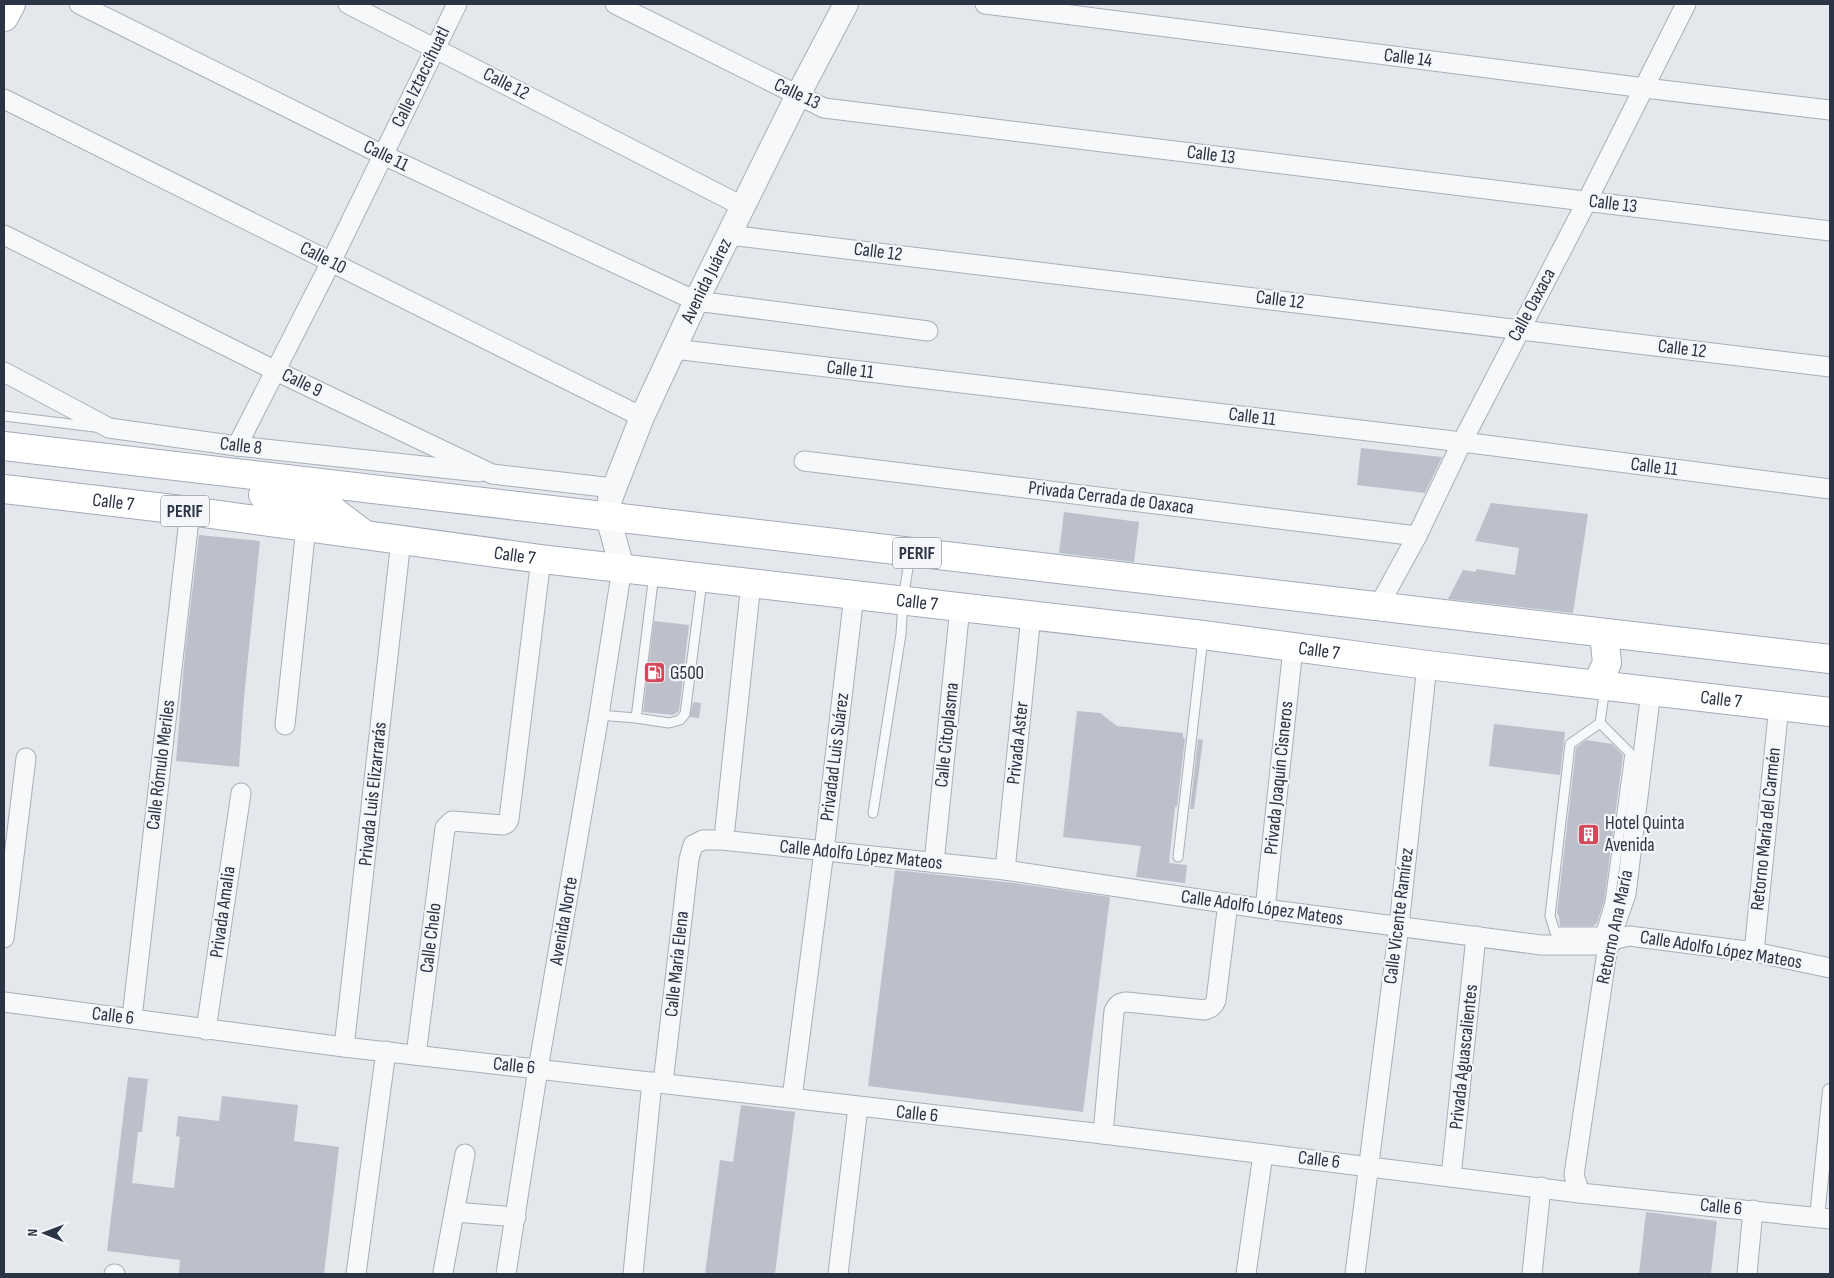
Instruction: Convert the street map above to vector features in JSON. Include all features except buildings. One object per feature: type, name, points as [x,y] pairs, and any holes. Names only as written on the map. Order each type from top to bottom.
[{"type":"main road","points":[[4,17],[11,4]]},
{"type":"main road","name":"PERIF","points":[[4,446],[1830,660]]},
{"type":"main road","points":[[4,462],[299,500],[332,510],[366,535]]},
{"type":"main road","name":"Calle 7","points":[[4,489],[190,511],[541,559],[960,606],[1203,635],[1427,665],[1830,712]]},
{"type":"main road","points":[[1601,685],[1607,664],[1604,633]]},
{"type":"street","name":"Calle 11","points":[[79,4],[382,155],[696,301],[928,330]]},
{"type":"street","name":"Calle 12","points":[[348,4],[744,207]]},
{"type":"street","name":"Calle Iztaccíhuatl","points":[[237,446],[331,262],[457,4]]},
{"type":"street","name":"Calle 13","points":[[615,4],[824,108],[1830,231]]},
{"type":"street","name":"Avenida Juárez","points":[[622,568],[608,517],[613,488],[642,417],[696,301],[846,4]]},
{"type":"street","name":"Calle 14","points":[[985,4],[1830,110]]},
{"type":"street","name":"Calle Oaxaca","points":[[1378,607],[1417,536],[1462,442],[1645,88],[1686,4]]},
{"type":"street","name":"Calle 10","points":[[4,99],[642,417]]},
{"type":"street","name":"Calle 9","points":[[4,235],[276,371],[492,474],[613,488]]},
{"type":"street","name":"Calle 12","points":[[729,235],[1830,366]]},
{"type":"street","name":"Calle 11","points":[[674,349],[1462,442],[1830,489]]},
{"type":"street","name":"Calle 8","points":[[4,372],[109,428],[237,446],[492,474]]},
{"type":"street","name":"Privada Cerrada de Oaxaca","points":[[804,461],[1417,536]]},
{"type":"street","name":"Calle Rómulo Meriles","points":[[132,1018],[190,511]]},
{"type":"street","points":[[285,725],[306,527]]},
{"type":"street","name":"Privada Luis Elizarrarás","points":[[344,1047],[401,540]]},
{"type":"street","name":"Calle Chelo","points":[[416,1055],[446,828],[449,823],[458,820],[497,825],[507,823],[510,815],[541,559]]},
{"type":"street","name":"Avenida Norte","points":[[506,1274],[538,1069],[599,715],[622,568]]},
{"type":"street","points":[[724,828],[751,583]]},
{"type":"street","name":"Privadad Luis Suárez","points":[[792,1098],[824,851],[854,594]]},
{"type":"street","name":"Calle Citoplasma","points":[[934,863],[960,606]]},
{"type":"street","name":"Privada Aster","points":[[1004,870],[1031,615]]},
{"type":"street","name":"Privada Joaquín Cisneros","points":[[1265,909],[1293,648]]},
{"type":"street","name":"Calle Vicente Ramírez","points":[[1355,1274],[1399,926],[1427,665]]},
{"type":"street","name":"Retorno Ana María","points":[[1580,1193],[1574,1175],[1608,945],[1626,894],[1651,690]]},
{"type":"street","name":"Retorno María del Carmén","points":[[1754,952],[1779,705]]},
{"type":"street","points":[[4,938],[26,758]]},
{"type":"street","name":"Privada Amalia","points":[[206,1030],[240,793]]},
{"type":"street","name":"Calle Adolfo López Mateos","points":[[692,845],[703,840],[722,840],[1004,870],[1265,909],[1541,946],[1608,945],[1616,939],[1629,936],[1754,952],[1830,968]]},
{"type":"street","name":"Calle María Elena","points":[[633,1274],[688,859],[692,845]]},
{"type":"street","points":[[1103,1134],[1113,1020],[1116,1006],[1126,1002],[1210,1009],[1216,1000],[1228,903]]},
{"type":"street","name":"Privada Aguascalientes","points":[[1451,1177],[1476,936]]},
{"type":"street","name":"Calle 6","points":[[4,1002],[344,1047],[1103,1134],[1580,1193],[1823,1218]]},
{"type":"street","points":[[356,1274],[386,1051]]},
{"type":"street","points":[[1823,1218],[1830,1091]]},
{"type":"street","points":[[838,1274],[858,1107]]},
{"type":"street","points":[[444,1272],[465,1154]]},
{"type":"street","points":[[1246,1274],[1262,1154]]},
{"type":"street","points":[[1532,1274],[1541,1187]]},
{"type":"street","points":[[1747,1274],[1753,1210]]},
{"type":"street","points":[[455,1212],[516,1217]]},
{"type":"lane","points":[[4,416],[109,428]]},
{"type":"lane","points":[[873,814],[901,634],[911,552]]},
{"type":"lane","points":[[636,718],[654,572]]},
{"type":"lane","points":[[599,715],[669,723],[680,720],[685,714],[702,578]]},
{"type":"lane","points":[[1178,857],[1203,635]]},
{"type":"lane","points":[[1600,723],[1570,744],[1550,916],[1555,932],[1601,932],[1610,902],[1630,752],[1600,723],[1601,685]]},
{"type":"place","name":"G500","points":[[654,673]]},
{"type":"place","name":"Hotel Quinta Avenida","points":[[1589,834]]}]
